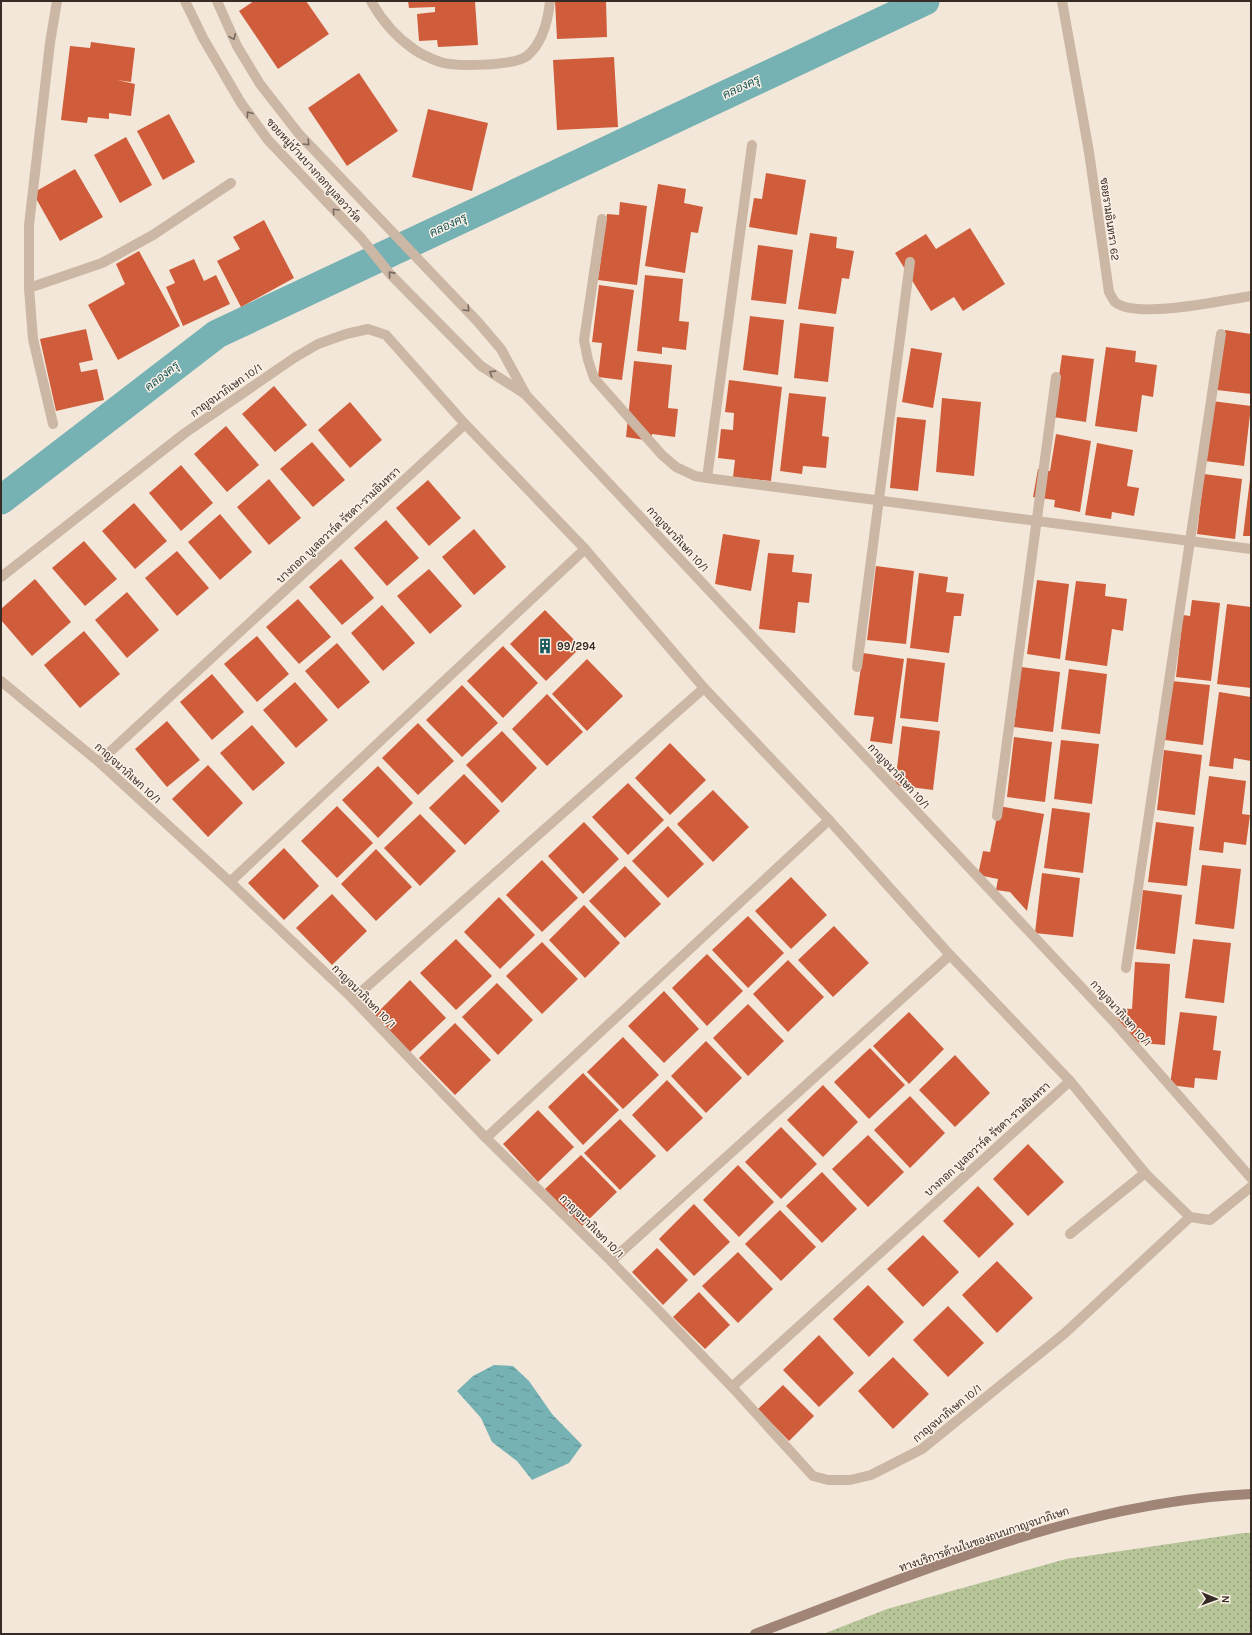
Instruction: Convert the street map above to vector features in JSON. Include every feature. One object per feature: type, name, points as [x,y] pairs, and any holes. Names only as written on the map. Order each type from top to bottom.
[{"type":"main road","name":"ทางบริการด้านในของถนนกาญจนาภิเษก","points":[[755,1634],[950,1562],[1073,1521],[1146,1505],[1251,1494]]},
{"type":"street","points":[[53,424],[33,338],[29,288],[29,225],[50,43],[57,1]]},
{"type":"street","name":"ซอยหมู่บ้านบางกอกบูเลอวาร์ด","points":[[185,1],[203,38],[241,103],[268,140],[362,239],[390,274],[418,302]]},
{"type":"street","name":"ซอยหมู่บ้านบางกอกบูเลอวาร์ด","points":[[217,1],[237,46],[260,84],[299,134],[440,281]]},
{"type":"street","points":[[370,1],[393,33],[416,51],[441,62],[477,64],[507,63],[527,56],[540,39],[548,21],[550,1]]},
{"type":"street","name":"ซอยรามอินทรา 62","points":[[1062,1],[1089,152],[1109,292],[1115,302],[1129,308],[1154,310],[1251,296]]},
{"type":"street","points":[[707,478],[752,145]]},
{"type":"street","points":[[29,288],[102,263],[153,235],[232,183]]},
{"type":"street","points":[[602,219],[584,340],[588,360],[594,378],[662,455],[676,466],[695,476],[1036,522],[1251,549]]},
{"type":"street","points":[[857,667],[880,501],[910,262]]},
{"type":"street","name":"กาญจนาภิเษก 10/1","points":[[440,281],[501,349],[525,394]]},
{"type":"street","name":"กาญจนาภิเษก 10/1","points":[[418,302],[481,366],[525,394],[1114,1022],[1251,1178]]},
{"type":"street","name":"กาญจนาภิเษก 10/1","points":[[1,577],[185,433],[294,358],[318,344],[346,334],[368,329],[386,335],[465,424]]},
{"type":"street","points":[[1126,968],[1221,334]]},
{"type":"street","points":[[997,816],[1056,377]]},
{"type":"street","points":[[465,424],[584,550],[704,688],[829,820],[950,955],[1070,1080],[1145,1173],[1190,1217],[1210,1220],[1251,1187]]},
{"type":"street","name":"บางกอก บูเลอวาร์ด รัชดา-รามอินทรา","points":[[99,762],[465,424]]},
{"type":"street","points":[[230,882],[584,550]]},
{"type":"street","name":"กาญจนาภิเษก 10/1","points":[[1,681],[99,762],[230,882],[352,999],[486,1138],[611,1261],[732,1387],[813,1476],[828,1480],[850,1480],[871,1475],[922,1449],[1065,1333],[1190,1217]]},
{"type":"street","points":[[352,999],[704,688]]},
{"type":"street","points":[[486,1138],[829,820]]},
{"type":"street","points":[[611,1261],[950,955]]},
{"type":"street","name":"บางกอก บูเลอวาร์ด รัชดา-รามอินทรา","points":[[732,1387],[1070,1080]]},
{"type":"street","points":[[1070,1234],[1145,1173]]},
{"type":"green space","points":[[1251,1533],[1251,1634],[823,1634],[887,1609],[1066,1559]]},
{"type":"water","points":[[494,1365],[513,1366],[529,1381],[552,1414],[582,1445],[569,1463],[532,1480],[517,1461],[492,1442],[481,1418],[457,1391],[473,1376]]},
{"type":"building","points":[[254,1],[306,1],[329,34],[278,69],[239,11]]},
{"type":"building","points":[[408,1],[475,1],[478,45],[438,47],[437,40],[419,41],[417,14],[435,12],[435,7],[409,8]]},
{"type":"building","points":[[555,1],[606,1],[607,37],[557,39]]},
{"type":"building","points":[[91,42],[135,48],[131,82],[117,80],[135,84],[131,116],[109,113],[109,119],[88,117],[87,123],[61,120],[70,46],[90,48]]},
{"type":"building","points":[[614,57],[618,127],[557,130],[553,60]]},
{"type":"building","points":[[359,73],[398,131],[347,166],[308,108]]},
{"type":"building","points":[[428,109],[488,123],[472,191],[412,177]]},
{"type":"building","points":[[169,114],[195,162],[163,180],[137,131]]},
{"type":"building","points":[[126,137],[152,185],[120,203],[94,155]]},
{"type":"building","points":[[75,169],[103,217],[60,241],[33,193]]},
{"type":"building","points":[[766,173],[806,180],[797,235],[749,227],[754,198],[762,199]]},
{"type":"building","points":[[658,184],[686,189],[684,203],[703,207],[698,233],[691,232],[685,273],[645,266]]},
{"type":"building","points":[[620,202],[647,206],[637,285],[598,280],[607,214],[619,215]]},
{"type":"building","points":[[264,220],[294,278],[241,307],[217,261],[240,249],[233,237]]},
{"type":"building","points":[[970,228],[1005,284],[963,311],[954,297],[931,311],[895,253],[926,234],[936,249]]},
{"type":"building","points":[[810,233],[837,237],[836,248],[854,251],[849,279],[842,278],[836,314],[798,309]]},
{"type":"building","points":[[758,245],[793,250],[786,304],[751,300]]},
{"type":"building","points":[[139,251],[180,326],[118,360],[88,305],[125,284],[116,264]]},
{"type":"building","points":[[194,259],[204,281],[216,275],[230,304],[183,326],[166,287],[175,283],[169,270]]},
{"type":"building","points":[[645,275],[683,279],[679,321],[689,322],[686,350],[662,347],[662,354],[637,351]]},
{"type":"building","points":[[599,285],[634,290],[622,380],[598,377],[602,343],[592,342]]},
{"type":"building","points":[[750,316],[784,320],[778,375],[743,370]]},
{"type":"building","points":[[800,323],[834,327],[828,382],[794,378]]},
{"type":"building","points":[[86,329],[93,360],[79,363],[81,372],[97,369],[104,400],[56,411],[40,339]]},
{"type":"building","points":[[1225,330],[1251,334],[1251,394],[1217,390]]},
{"type":"building","points":[[1106,347],[1136,351],[1135,362],[1157,365],[1153,397],[1142,395],[1137,432],[1095,426]]},
{"type":"building","points":[[911,348],[942,353],[933,408],[902,402]]},
{"type":"building","points":[[1062,355],[1094,359],[1086,422],[1053,417]]},
{"type":"building","points":[[634,361],[672,365],[668,408],[678,409],[675,437],[652,434],[651,441],[626,437]]},
{"type":"building","points":[[729,380],[782,387],[771,481],[733,477],[735,460],[718,458],[721,429],[733,430],[734,413],[725,412]]},
{"type":"building","points":[[274,386],[307,425],[275,452],[242,414]]},
{"type":"building","points":[[789,393],[826,397],[822,436],[829,437],[826,468],[803,466],[802,474],[780,471]]},
{"type":"building","points":[[942,398],[981,402],[974,476],[936,472]]},
{"type":"building","points":[[1212,401],[1251,406],[1244,466],[1205,461]]},
{"type":"building","points":[[350,402],[382,440],[350,468],[318,430]]},
{"type":"building","points":[[897,417],[926,420],[918,491],[890,488]]},
{"type":"building","points":[[226,426],[259,465],[227,492],[194,454]]},
{"type":"building","points":[[1056,434],[1091,441],[1080,512],[1054,507],[1055,500],[1033,497],[1038,469],[1050,471]]},
{"type":"building","points":[[312,442],[345,480],[313,507],[280,469]]},
{"type":"building","points":[[1097,443],[1133,450],[1127,486],[1139,488],[1134,516],[1112,512],[1111,519],[1085,515]]},
{"type":"building","points":[[181,465],[213,503],[181,531],[149,493]]},
{"type":"building","points":[[1204,474],[1242,479],[1235,539],[1197,534]]},
{"type":"building","points":[[269,479],[301,518],[269,545],[237,507]]},
{"type":"building","points":[[1250,479],[1251,536],[1243,536]]},
{"type":"building","points":[[428,480],[461,518],[429,546],[396,508]]},
{"type":"building","points":[[134,503],[167,541],[135,569],[102,531]]},
{"type":"building","points":[[220,514],[252,552],[220,580],[188,542]]},
{"type":"building","points":[[386,520],[419,558],[387,586],[354,548]]},
{"type":"building","points":[[474,529],[506,567],[474,595],[442,557]]},
{"type":"building","points":[[723,534],[760,540],[751,591],[715,584]]},
{"type":"building","points":[[84,541],[117,579],[85,606],[52,568]]},
{"type":"building","points":[[177,551],[209,588],[177,616],[145,578]]},
{"type":"building","points":[[768,553],[794,555],[792,572],[812,574],[809,603],[798,602],[795,633],[759,629]]},
{"type":"building","points":[[341,559],[374,598],[342,625],[309,587]]},
{"type":"building","points":[[876,566],[914,571],[906,644],[867,640]]},
{"type":"building","points":[[429,569],[462,606],[430,634],[397,596]]},
{"type":"building","points":[[919,573],[948,577],[946,592],[964,594],[961,616],[954,616],[949,653],[910,648]]},
{"type":"building","points":[[35,579],[71,622],[32,656],[1,620],[1,609]]},
{"type":"building","points":[[1037,580],[1069,584],[1060,659],[1027,654]]},
{"type":"building","points":[[1076,581],[1106,584],[1105,596],[1127,599],[1123,631],[1112,629],[1107,666],[1065,660]]},
{"type":"building","points":[[127,592],[159,630],[127,658],[95,620]]},
{"type":"building","points":[[298,599],[331,637],[299,664],[266,627]]},
{"type":"building","points":[[1192,600],[1220,603],[1211,681],[1176,677],[1183,615],[1190,616]]},
{"type":"building","points":[[1227,604],[1251,607],[1251,688],[1217,684]]},
{"type":"building","points":[[382,605],[415,643],[383,671],[351,633]]},
{"type":"building","name":"99/294","points":[[545,610],[581,647],[546,681],[510,644]]},
{"type":"building","points":[[84,631],[120,674],[80,708],[44,665]]},
{"type":"building","points":[[257,636],[289,674],[257,702],[224,664]]},
{"type":"building","points":[[337,643],[370,682],[338,709],[305,671]]},
{"type":"building","points":[[503,646],[538,683],[503,718],[467,681]]},
{"type":"building","points":[[863,653],[904,659],[892,744],[870,741],[874,717],[854,715]]},
{"type":"building","points":[[907,658],[945,663],[938,722],[900,718]]},
{"type":"building","points":[[587,659],[623,696],[587,731],[552,694]]},
{"type":"building","points":[[1021,667],[1060,672],[1053,732],[1014,727]]},
{"type":"building","points":[[1069,669],[1107,674],[1100,734],[1061,729]]},
{"type":"building","points":[[212,674],[244,712],[212,740],[180,702]]},
{"type":"building","points":[[1172,681],[1210,685],[1203,745],[1165,740]]},
{"type":"building","points":[[295,682],[328,720],[296,748],[263,710]]},
{"type":"building","points":[[462,685],[498,723],[462,757],[426,720]]},
{"type":"building","points":[[1219,692],[1251,697],[1251,761],[1234,758],[1233,769],[1209,766]]},
{"type":"building","points":[[547,694],[583,732],[547,766],[512,729]]},
{"type":"building","points":[[167,721],[200,760],[167,787],[135,749]]},
{"type":"building","points":[[418,723],[454,761],[418,795],[382,758]]},
{"type":"building","points":[[252,725],[285,763],[253,791],[220,753]]},
{"type":"building","points":[[902,726],[940,731],[933,790],[895,785]]},
{"type":"building","points":[[502,731],[537,768],[502,803],[466,765]]},
{"type":"building","points":[[1014,737],[1052,742],[1045,802],[1007,797]]},
{"type":"building","points":[[1061,740],[1099,744],[1092,804],[1054,799]]},
{"type":"building","points":[[670,743],[706,780],[670,815],[635,778]]},
{"type":"building","points":[[1164,750],[1202,755],[1195,815],[1157,810]]},
{"type":"building","points":[[208,765],[243,803],[208,837],[172,799]]},
{"type":"building","points":[[378,766],[413,803],[378,838],[342,800]]},
{"type":"building","points":[[464,774],[500,811],[465,845],[429,808]]},
{"type":"building","points":[[1209,776],[1246,781],[1242,814],[1250,815],[1246,845],[1224,842],[1223,853],[1199,850]]},
{"type":"building","points":[[628,783],[664,820],[628,855],[592,817]]},
{"type":"building","points":[[713,790],[749,827],[713,862],[677,824]]},
{"type":"building","points":[[337,806],[373,843],[337,878],[301,841]]},
{"type":"building","points":[[999,806],[1044,814],[1027,911],[1010,892],[996,890],[998,879],[978,875],[983,851],[990,852]]},
{"type":"building","points":[[1052,808],[1090,813],[1083,873],[1044,868]]},
{"type":"building","points":[[420,814],[456,851],[420,886],[384,848]]},
{"type":"building","points":[[584,822],[619,859],[583,894],[548,856]]},
{"type":"building","points":[[1156,822],[1194,827],[1187,886],[1148,882]]},
{"type":"building","points":[[668,826],[704,864],[668,898],[632,861]]},
{"type":"building","points":[[284,848],[319,886],[284,920],[248,883]]},
{"type":"building","points":[[376,849],[412,887],[376,921],[341,884]]},
{"type":"building","points":[[542,860],[578,898],[542,932],[506,895]]},
{"type":"building","points":[[1202,865],[1241,869],[1234,929],[1195,924]]},
{"type":"building","points":[[625,866],[661,904],[625,938],[589,901]]},
{"type":"building","points":[[1042,873],[1080,878],[1073,937],[1035,933]]},
{"type":"building","points":[[791,877],[827,915],[791,949],[755,911]]},
{"type":"building","points":[[1143,890],[1182,895],[1175,954],[1136,949]]},
{"type":"building","points":[[332,894],[367,931],[332,965],[296,928]]},
{"type":"building","points":[[499,897],[535,935],[500,969],[464,932]]},
{"type":"building","points":[[584,905],[620,943],[585,978],[549,940]]},
{"type":"building","points":[[748,916],[784,953],[748,988],[712,950]]},
{"type":"building","points":[[834,926],[869,963],[833,997],[798,960]]},
{"type":"building","points":[[456,939],[492,976],[456,1010],[420,973]]},
{"type":"building","points":[[1193,939],[1231,943],[1224,1003],[1185,998]]},
{"type":"building","points":[[542,942],[578,979],[542,1014],[506,976]]},
{"type":"building","points":[[707,954],[743,991],[707,1026],[672,988]]},
{"type":"building","points":[[788,960],[824,997],[788,1032],[753,994]]},
{"type":"building","points":[[1135,962],[1170,964],[1165,1045],[1128,1042],[1130,1028],[1117,1027],[1118,1008],[1132,1009]]},
{"type":"building","points":[[410,980],[446,1018],[410,1052],[375,1015]]},
{"type":"building","points":[[497,983],[533,1020],[498,1055],[462,1017]]},
{"type":"building","points":[[664,991],[699,1029],[664,1063],[628,1026]]},
{"type":"building","points":[[748,1004],[784,1041],[748,1076],[713,1038]]},
{"type":"building","points":[[909,1012],[944,1049],[909,1084],[873,1046]]},
{"type":"building","points":[[1180,1012],[1217,1016],[1213,1050],[1221,1051],[1217,1080],[1195,1078],[1194,1088],[1170,1085]]},
{"type":"building","points":[[455,1023],[491,1060],[455,1095],[419,1058]]},
{"type":"building","points":[[623,1037],[659,1075],[623,1109],[587,1072]]},
{"type":"building","points":[[706,1041],[742,1078],[706,1113],[671,1076]]},
{"type":"building","points":[[870,1048],[905,1085],[869,1119],[834,1082]]},
{"type":"building","points":[[955,1055],[990,1093],[955,1127],[919,1090]]},
{"type":"building","points":[[583,1073],[619,1110],[583,1145],[548,1107]]},
{"type":"building","points":[[667,1080],[703,1118],[667,1152],[632,1115]]},
{"type":"building","points":[[823,1085],[858,1122],[823,1157],[787,1120]]},
{"type":"building","points":[[910,1096],[945,1133],[910,1168],[874,1130]]},
{"type":"building","points":[[538,1110],[574,1147],[538,1182],[503,1144]]},
{"type":"building","points":[[620,1119],[656,1156],[620,1190],[584,1153]]},
{"type":"building","points":[[781,1127],[817,1164],[781,1199],[745,1162]]},
{"type":"building","points":[[868,1135],[904,1172],[868,1207],[832,1169]]},
{"type":"building","points":[[1028,1144],[1064,1182],[1028,1216],[993,1179]]},
{"type":"building","points":[[581,1155],[617,1192],[581,1227],[545,1189]]},
{"type":"building","points":[[738,1165],[774,1202],[739,1237],[703,1200]]},
{"type":"building","points":[[822,1172],[857,1209],[822,1243],[786,1206]]},
{"type":"building","points":[[978,1186],[1014,1224],[979,1258],[943,1221]]},
{"type":"building","points":[[694,1204],[730,1242],[694,1276],[659,1239]]},
{"type":"building","points":[[780,1210],[816,1247],[781,1281],[745,1244]]},
{"type":"building","points":[[923,1235],[959,1272],[923,1307],[887,1269]]},
{"type":"building","points":[[657,1248],[688,1280],[663,1305],[632,1272]]},
{"type":"building","points":[[738,1252],[773,1289],[738,1323],[702,1286]]},
{"type":"building","points":[[997,1261],[1033,1298],[997,1333],[962,1295]]},
{"type":"building","points":[[868,1285],[904,1322],[869,1357],[833,1319]]},
{"type":"building","points":[[699,1292],[730,1325],[705,1349],[673,1317]]},
{"type":"building","points":[[948,1306],[984,1343],[948,1377],[913,1340]]},
{"type":"building","points":[[819,1335],[854,1373],[819,1407],[783,1370]]},
{"type":"building","points":[[893,1357],[929,1394],[893,1429],[858,1391]]},
{"type":"building","points":[[783,1385],[814,1416],[789,1441],[758,1409]]},
{"type":"waterway","name":"คลองครุ","points":[[1,500],[217,334],[925,1]]},
{"type":"place","name":"99/294","points":[[545,646]]}]
